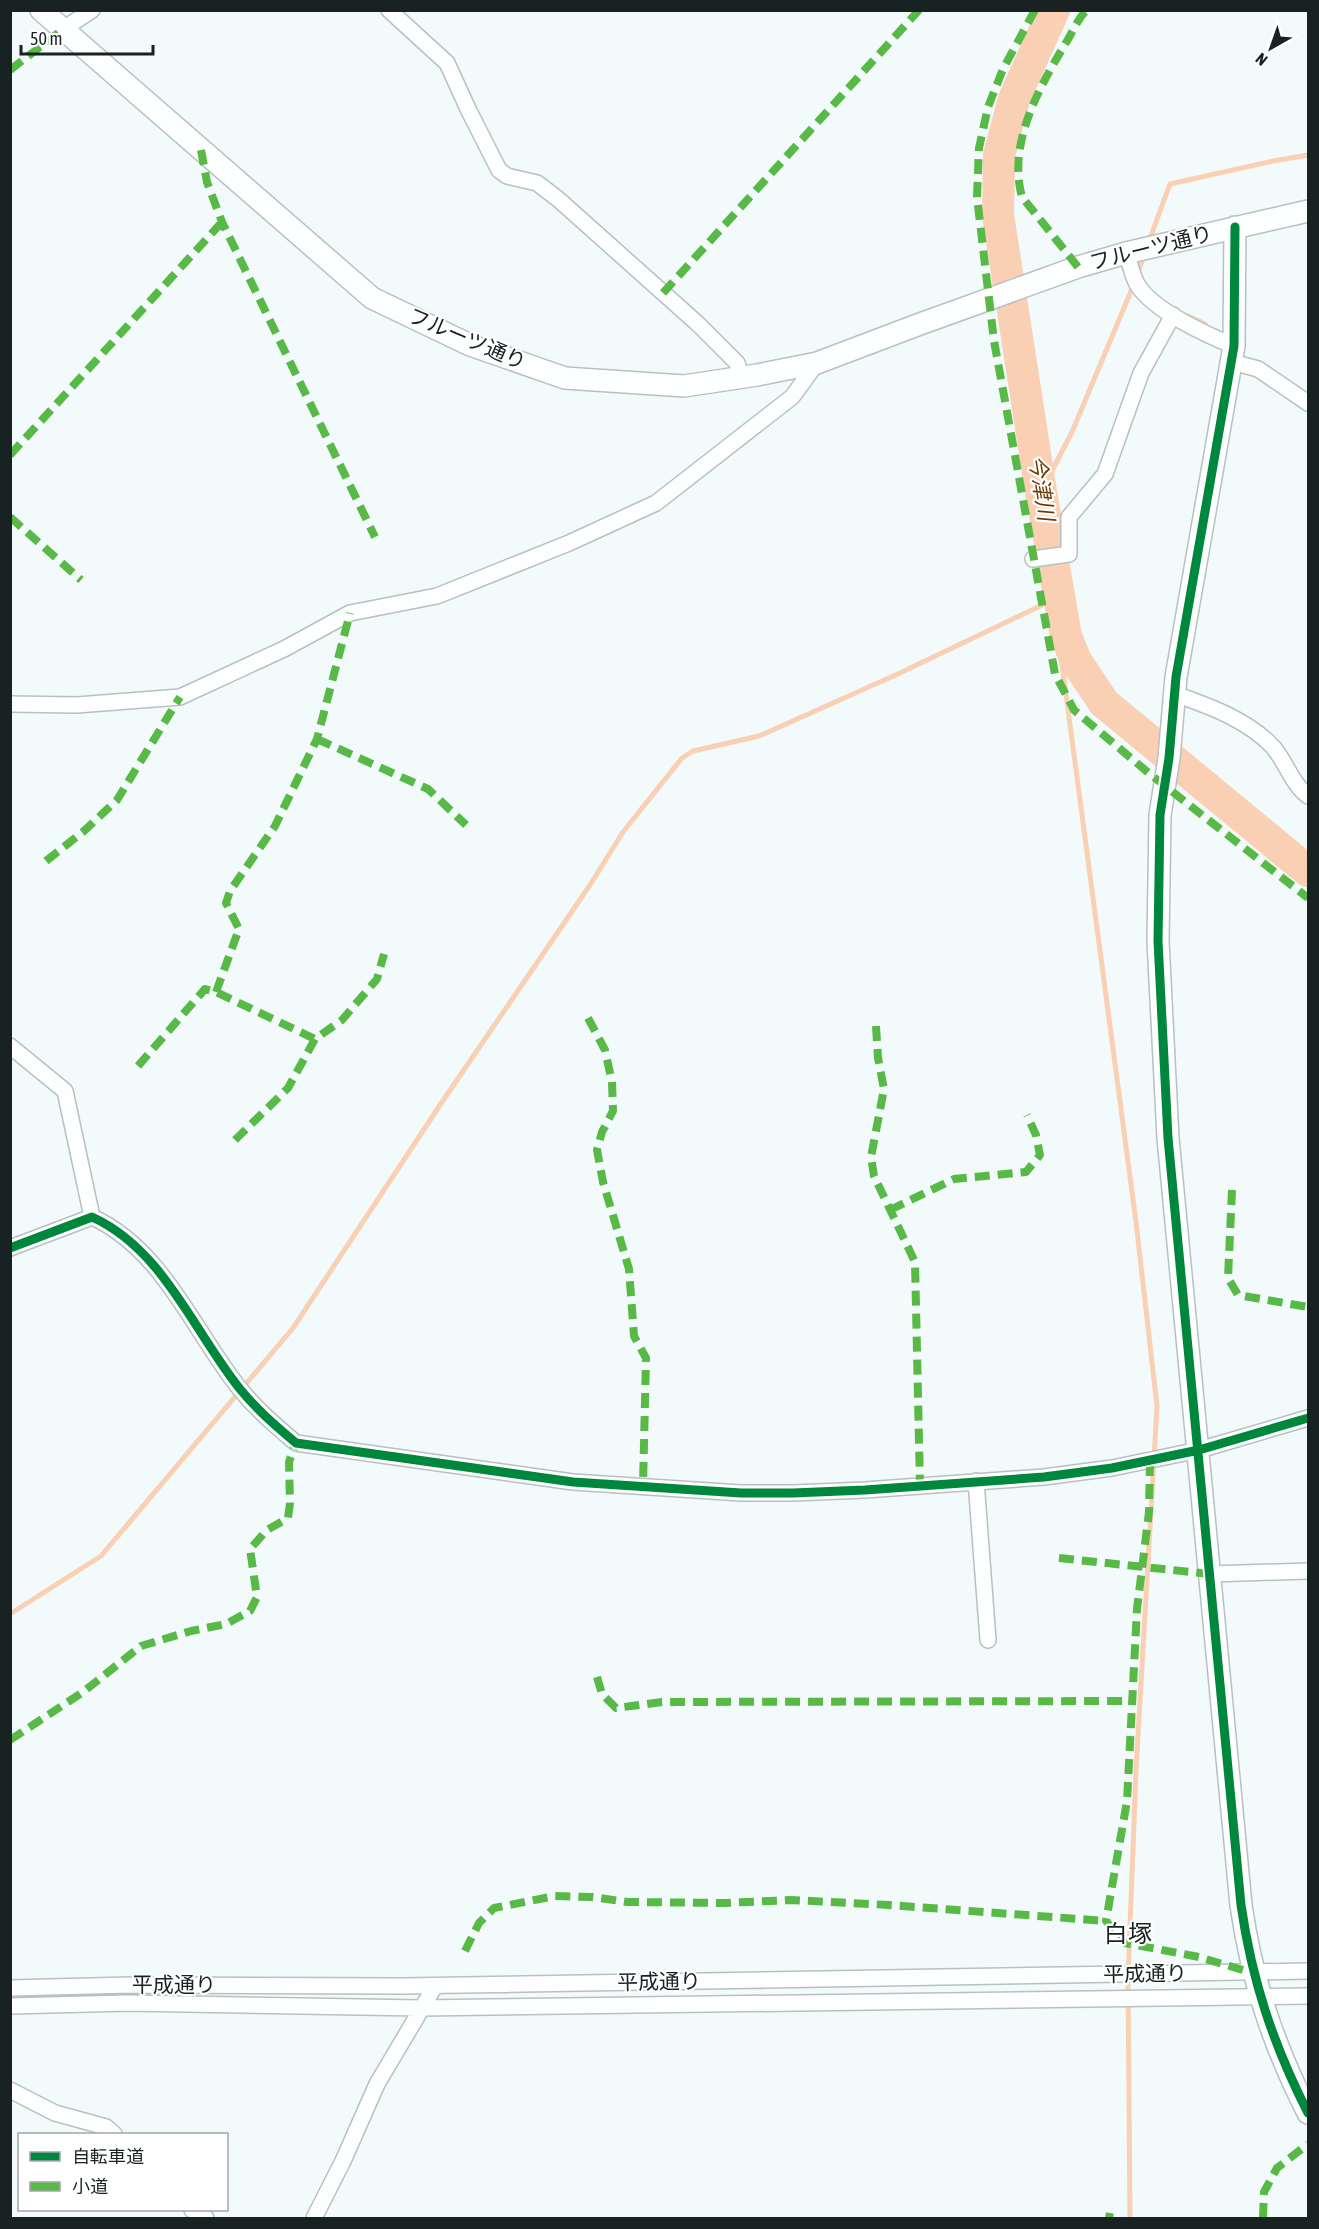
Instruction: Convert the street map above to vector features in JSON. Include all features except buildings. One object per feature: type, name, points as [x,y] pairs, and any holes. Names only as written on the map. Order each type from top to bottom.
[{"type":"street","name":"フルーツ通り","points":[[41,10],[372,298],[470,345],[565,378],[684,386],[817,363],[1078,267],[1126,253],[1308,211]]},
{"type":"street","points":[[62,30],[92,10]]},
{"type":"street","points":[[389,10],[447,63],[499,170],[507,176],[537,183],[558,199],[698,324],[737,363],[742,377]]},
{"type":"street","points":[[1235,227],[1233,354],[1176,677],[1160,815],[1158,941],[1168,1138],[1241,1905],[1253,1973],[1260,1997],[1283,2059],[1308,2113]]},
{"type":"street","points":[[1126,253],[1138,285],[1153,302],[1308,403]]},
{"type":"street","points":[[1033,560],[1069,554],[1069,518],[1104,474],[1141,373],[1173,315]]},
{"type":"street","points":[[10,704],[77,705],[180,697],[284,649],[350,613],[437,596],[569,543],[656,503],[792,397],[817,363]]},
{"type":"street","points":[[1175,695],[1241,722],[1260,735],[1274,748],[1295,781],[1308,796]]},
{"type":"street","points":[[10,1046],[65,1091],[92,1217]]},
{"type":"street","points":[[10,1248],[92,1217],[109,1225],[153,1263],[239,1388],[263,1416],[296,1443],[573,1482],[741,1493],[865,1490],[1044,1477],[1112,1468],[1199,1450],[1308,1418]]},
{"type":"street","points":[[976,1481],[988,1640]]},
{"type":"street","points":[[1210,1574],[1308,1571]]},
{"type":"street","name":"平成通り","points":[[10,1988],[131,1985],[435,1986],[1308,1971]]},
{"type":"street","points":[[314,2218],[343,2161],[376,2084],[435,1986]]},
{"type":"street","name":"平成通り","points":[[10,2006],[128,2003],[422,2008],[1308,1996]]},
{"type":"street","points":[[10,2090],[55,2113],[106,2127],[113,2133]]},
{"type":"waterway","name":"今津川","points":[[1054,10],[1014,99],[999,155],[998,215],[1066,636],[1076,661],[1104,703],[1308,871]]},
{"type":"waterway","points":[[1149,241],[1170,184],[1308,155]]},
{"type":"waterway","points":[[1137,275],[1144,256]]},
{"type":"waterway","points":[[1041,492],[1072,432],[1134,284]]},
{"type":"waterway","points":[[1188,316],[1205,324]]},
{"type":"waterway","points":[[10,1614],[101,1556],[293,1328],[442,1102],[590,885],[623,832],[682,758],[693,751],[759,736],[900,673],[1059,597]]},
{"type":"waterway","points":[[1049,599],[1060,649],[1136,1222],[1157,1406],[1136,1770],[1128,1979],[1130,2218]]},
{"type":"marked path","points":[[663,293],[919,10]]},
{"type":"marked path","points":[[1035,10],[1003,69],[988,107],[979,148],[977,197],[994,341],[1055,674],[1074,710],[1151,775],[1308,898]]},
{"type":"marked path","points":[[1078,267],[1022,197],[1019,156],[1023,136],[1037,96],[1076,25],[1087,10]]},
{"type":"marked path","points":[[10,70],[62,30]]},
{"type":"marked path","points":[[201,150],[207,182],[222,222],[375,537]]},
{"type":"marked path","points":[[10,455],[222,222]]},
{"type":"marked path","points":[[10,517],[81,580]]},
{"type":"marked path","points":[[216,992],[239,929],[226,903],[230,891],[275,826],[317,739],[350,613]]},
{"type":"marked path","points":[[46,861],[84,831],[117,800],[180,697]]},
{"type":"marked path","points":[[317,739],[428,789],[466,825]]},
{"type":"marked path","points":[[235,1140],[288,1088],[315,1039],[342,1020],[377,979],[384,954]]},
{"type":"marked path","points":[[138,1066],[205,989],[216,992],[315,1039]]},
{"type":"marked path","points":[[588,1018],[605,1050],[612,1082],[613,1111],[602,1132],[597,1150],[603,1182],[629,1269],[634,1336],[646,1358],[643,1486]]},
{"type":"marked path","points":[[876,1026],[878,1058],[884,1089],[871,1157],[874,1176],[915,1262],[920,1486]]},
{"type":"marked path","points":[[890,1210],[954,1179],[1026,1172],[1040,1155],[1036,1135],[1027,1115]]},
{"type":"marked path","points":[[1232,1190],[1228,1278],[1238,1295],[1308,1307]]},
{"type":"marked path","points":[[10,1740],[83,1692],[141,1646],[191,1631],[226,1624],[250,1611],[257,1597],[250,1549],[267,1530],[288,1518],[289,1462],[296,1443]]},
{"type":"marked path","points":[[1150,1461],[1149,1512],[1137,1609],[1127,1801],[1106,1921],[1125,1943],[1199,1957],[1253,1973]]},
{"type":"marked path","points":[[1059,1558],[1210,1574]]},
{"type":"marked path","points":[[597,1677],[602,1694],[616,1708],[662,1702],[1132,1701]]},
{"type":"marked path","points":[[465,1951],[479,1923],[494,1908],[555,1896],[592,1897],[628,1902],[725,1903],[791,1900],[1106,1921]]},
{"type":"marked path","points":[[1263,2218],[1264,2192],[1277,2168],[1308,2144]]},
{"type":"marked path","points":[[1109,2218],[1110,2213]]},
{"type":"cycle path","points":[[1235,227],[1234,346],[1176,677],[1169,758],[1160,815],[1158,941],[1168,1138],[1241,1905],[1251,1960],[1274,2037],[1308,2113]]},
{"type":"cycle path","points":[[10,1248],[92,1217],[117,1231],[139,1249],[158,1270],[223,1367],[246,1397],[296,1443],[573,1482],[741,1493],[793,1493],[1044,1477],[1112,1468],[1199,1450],[1308,1418]]},
{"type":"district","name":"白塚","points":[[1128,1934]]}]
